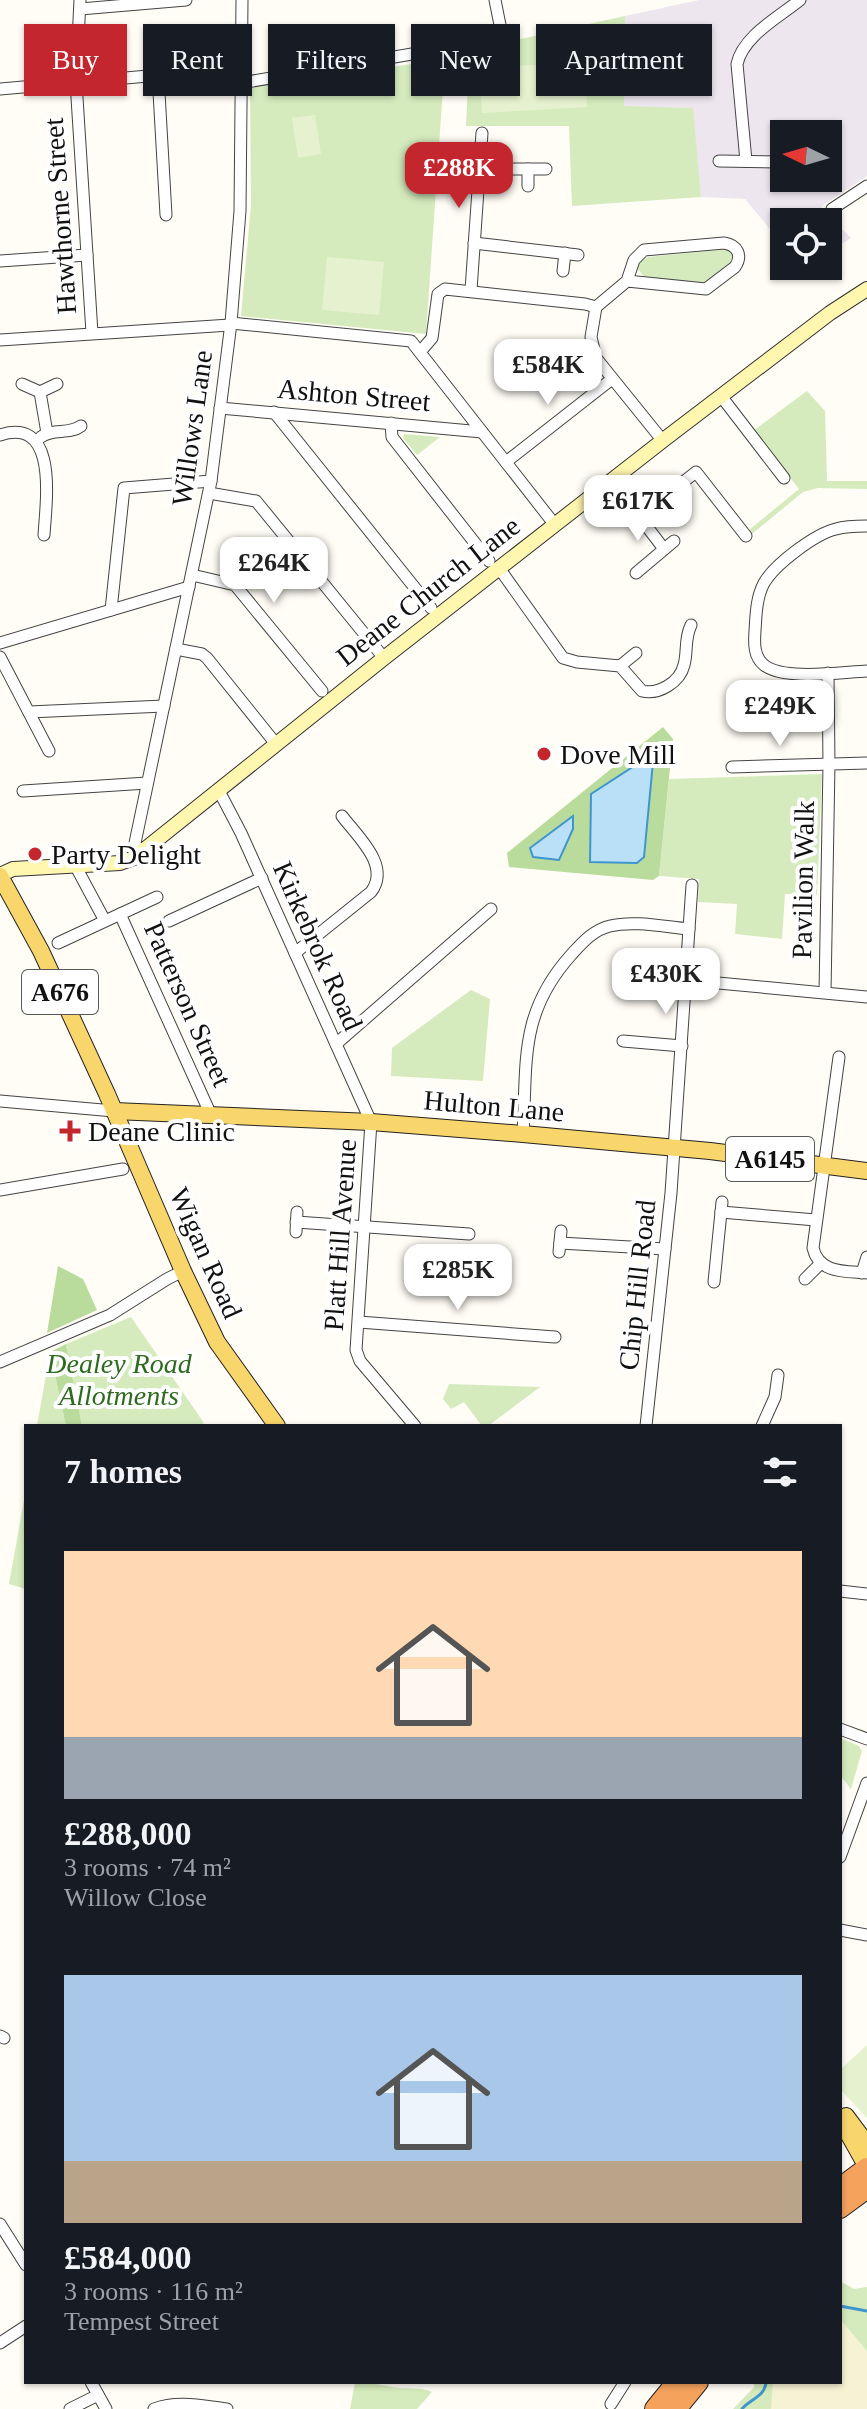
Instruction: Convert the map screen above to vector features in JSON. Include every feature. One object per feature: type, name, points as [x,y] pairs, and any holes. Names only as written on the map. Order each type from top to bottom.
[{"type":"highway","points":[[842,2187],[867,2168]]},
{"type":"highway","points":[[842,2207],[867,2188]]},
{"type":"highway","points":[[655,2409],[674,2392],[693,2384]]},
{"type":"main road","name":"Wigan Road","points":[[0,876],[41,951],[183,1271],[223,1351],[276,1424]]},
{"type":"main road","name":"Hulton Lane","points":[[114,1111],[371,1122],[523,1134],[867,1171]]},
{"type":"main road","points":[[842,2111],[867,2144]]},
{"type":"main road","points":[[842,2123],[867,2168]]},
{"type":"street","points":[[80,4],[186,0]]},
{"type":"street","name":"Willows Lane","points":[[242,0],[242,24]]},
{"type":"street","points":[[495,0],[500,24]]},
{"type":"street","points":[[746,161],[738,58],[750,40],[800,0]]},
{"type":"street","name":"Hawthorne Street","points":[[79,24],[80,4]]},
{"type":"street","points":[[252,76],[411,53]]},
{"type":"street","points":[[0,89],[24,87]]},
{"type":"street","name":"Hawthorne Street","points":[[77,96],[92,333]]},
{"type":"street","points":[[159,96],[166,215]]},
{"type":"street","name":"Willows Lane","points":[[139,854],[135,843],[210,487],[241,202],[241,96]]},
{"type":"street","points":[[471,290],[482,133]]},
{"type":"street","points":[[719,161],[770,162]]},
{"type":"street","points":[[480,169],[546,169]]},
{"type":"street","points":[[528,169],[528,186]]},
{"type":"street","points":[[834,208],[867,186]]},
{"type":"street","points":[[474,243],[572,254],[563,271]]},
{"type":"street","points":[[627,281],[706,289],[735,267],[739,253],[734,246],[724,243],[644,250],[634,260],[627,281],[596,307],[591,325],[592,348],[600,365],[663,441]]},
{"type":"street","points":[[0,261],[87,255]]},
{"type":"street","points":[[420,352],[432,338],[439,292],[445,289],[596,307]]},
{"type":"street","name":"Deane Church Lane","points":[[0,876],[13,869],[120,863],[139,854],[384,658],[494,564],[555,525],[830,313],[867,289]]},
{"type":"street","points":[[0,340],[230,324],[411,341],[555,525]]},
{"type":"street","points":[[506,462],[612,379]]},
{"type":"street","points":[[22,384],[40,392],[57,384]]},
{"type":"street","points":[[40,392],[47,433]]},
{"type":"street","points":[[721,396],[784,478]]},
{"type":"street","name":"Ashton Street","points":[[220,408],[482,432]]},
{"type":"street","points":[[274,412],[431,608]]},
{"type":"street","points":[[391,423],[392,437],[526,605],[563,658],[620,666],[636,653]]},
{"type":"street","points":[[35,441],[47,433],[71,432],[81,426]]},
{"type":"street","points":[[0,435],[23,432],[35,441],[46,466],[50,523],[44,535]]},
{"type":"street","points":[[640,516],[696,472],[734,528],[746,536]]},
{"type":"street","points":[[612,481],[669,545],[636,573]]},
{"type":"street","points":[[111,610],[124,488],[210,487],[256,501],[384,658]]},
{"type":"street","points":[[867,526],[837,528],[822,534],[779,566],[765,581],[759,596],[755,636],[756,656],[764,666],[777,672],[867,671]]},
{"type":"street","points":[[0,643],[111,610],[190,581],[235,585],[322,691]]},
{"type":"street","points":[[620,666],[638,689],[655,693],[672,682],[689,662],[685,641],[691,625]]},
{"type":"street","points":[[176,649],[202,654],[207,658],[276,744]]},
{"type":"street","points":[[0,657],[49,751]]},
{"type":"street","name":"Pavilion Walk","points":[[825,992],[828,673]]},
{"type":"street","points":[[29,712],[164,706]]},
{"type":"street","points":[[732,767],[867,763]]},
{"type":"street","points":[[23,791],[147,783]]},
{"type":"street","name":"Kirkebrok Road","points":[[219,791],[262,878],[371,1122]]},
{"type":"street","points":[[295,953],[371,892],[377,881],[376,862],[342,816]]},
{"type":"street","points":[[75,865],[105,921]]},
{"type":"street","points":[[169,921],[262,878]]},
{"type":"street","name":"Chip Hill Road","points":[[646,1424],[674,1149],[692,885]]},
{"type":"street","points":[[58,943],[157,897]]},
{"type":"street","points":[[336,1044],[491,909]]},
{"type":"street","name":"Patterson Street","points":[[120,914],[211,1115]]},
{"type":"street","points":[[523,1134],[533,1016],[559,970],[590,936],[605,927],[630,924],[689,929]]},
{"type":"street","points":[[686,980],[867,997]]},
{"type":"street","points":[[623,1041],[682,1046]]},
{"type":"street","points":[[839,1057],[813,1248],[820,1264],[835,1271],[864,1273],[867,1257]]},
{"type":"street","points":[[0,1101],[114,1111]]},
{"type":"street","name":"Platt Hill Avenue","points":[[371,1122],[356,1350],[360,1361],[413,1424]]},
{"type":"street","points":[[0,1190],[93,1179],[123,1169]]},
{"type":"street","points":[[714,1282],[722,1207],[816,1220]]},
{"type":"street","points":[[296,1222],[469,1234]]},
{"type":"street","points":[[560,1242],[665,1249]]},
{"type":"street","points":[[805,1279],[820,1264]]},
{"type":"street","points":[[0,1362],[110,1315],[183,1271]]},
{"type":"street","points":[[359,1322],[554,1337]]},
{"type":"street","points":[[763,1424],[775,1397],[778,1375]]},
{"type":"street","points":[[842,1591],[867,1594]]},
{"type":"street","points":[[842,1730],[867,1739]]},
{"type":"street","points":[[842,1852],[867,1783]]},
{"type":"street","points":[[842,1930],[867,1935]]},
{"type":"street","points":[[0,2224],[24,2262]]},
{"type":"street","points":[[0,2343],[24,2327]]},
{"type":"street","points":[[92,2384],[106,2409]]},
{"type":"street","points":[[608,2405],[624,2384]]},
{"type":"street","points":[[70,2409],[98,2395]]},
{"type":"street","points":[[154,2409],[182,2404],[227,2409]]},
{"type":"shaded area","points":[[699,0],[867,0],[867,176],[822,208],[770,208],[770,229],[745,199],[701,197],[692,108],[624,107],[624,96],[712,96],[712,24],[625,24],[625,16]]},
{"type":"shaded area","points":[[842,229],[851,238],[842,244]]},
{"type":"shaded area","points":[[842,2321],[867,2351],[867,2409],[771,2409],[773,2384],[842,2384]]},
{"type":"green space","points":[[625,16],[625,24],[589,24]]},
{"type":"green space","points":[[536,36],[536,96],[624,96],[624,106],[693,108],[701,197],[572,206],[569,126],[466,126],[467,96],[520,96],[520,39]]},
{"type":"green space","points":[[411,64],[411,96],[442,96],[426,334],[241,316],[251,205],[252,88],[268,85],[268,96],[395,96],[395,66]]},
{"type":"green space","points":[[536,65],[536,96],[586,96],[587,107],[482,113],[481,96],[520,96],[520,66]]},
{"type":"green space","points":[[315,115],[321,154],[298,158],[292,118]]},
{"type":"green space","points":[[725,245],[733,252],[730,264],[704,284],[645,278],[637,268],[648,257],[717,250]]},
{"type":"green space","points":[[327,257],[384,262],[379,315],[322,310]]},
{"type":"green space","points":[[807,391],[825,411],[827,481],[867,481],[867,489],[818,488],[803,492],[752,534],[749,530],[799,489],[753,431]]},
{"type":"green space","points":[[404,434],[440,437],[417,455],[403,438]]},
{"type":"green space","points":[[663,727],[673,739],[659,876],[653,880],[509,867],[507,853]]},
{"type":"green space","points":[[822,774],[817,895],[785,894],[782,939],[735,934],[737,904],[698,902],[699,879],[659,876],[669,779]]},
{"type":"green space","points":[[471,990],[490,999],[483,1081],[391,1076],[392,1048]]},
{"type":"green space","points":[[58,1266],[83,1279],[97,1310],[47,1333]]},
{"type":"green space","name":"Dealey Road Allotments","points":[[131,1317],[204,1423],[82,1424],[66,1344]]},
{"type":"green space","points":[[66,1344],[82,1424],[66,1424],[50,1352]]},
{"type":"green space","points":[[50,1352],[66,1424],[37,1424]]},
{"type":"green space","points":[[449,1384],[540,1387],[491,1424],[480,1424],[464,1402],[451,1409],[443,1399]]},
{"type":"green space","points":[[24,1500],[24,1588],[9,1584]]},
{"type":"green space","points":[[842,1739],[859,1746],[862,1751],[851,1789],[842,1778]]},
{"type":"green space","points":[[867,2045],[867,2118],[842,2091],[842,2068]]},
{"type":"green space","points":[[842,2282],[854,2289],[867,2287],[867,2351],[842,2321]]},
{"type":"green space","points":[[355,2384],[432,2392],[417,2409],[350,2409]]},
{"type":"green space","points":[[754,2384],[773,2384],[771,2409],[733,2409],[755,2386]]},
{"type":"water","points":[[648,757],[653,762],[644,857],[637,863],[590,862],[591,794]]},
{"type":"water","points":[[573,816],[573,829],[559,860],[533,857],[530,848]]},
{"type":"waterway","points":[[842,2306],[867,2311]]},
{"type":"waterway","points":[[742,2409],[760,2394],[766,2384]]},
{"type":"place","name":"Dove Mill","points":[[544,754]]},
{"type":"place","name":"Party Delight","points":[[35,854]]},
{"type":"place","name":"Deane Clinic","points":[[70,1131]]}]
